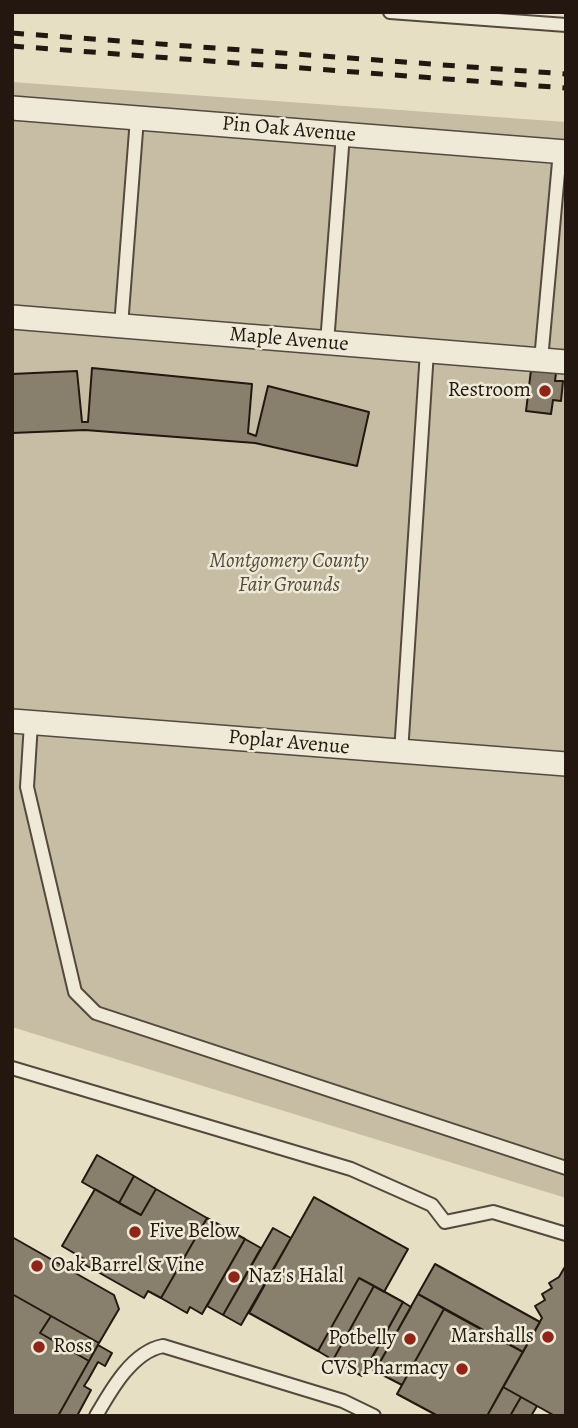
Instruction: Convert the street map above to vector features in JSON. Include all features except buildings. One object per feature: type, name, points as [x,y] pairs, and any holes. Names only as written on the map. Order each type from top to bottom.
[{"type":"street","name":"Pin Oak Avenue","points":[[12,108],[563,152]]},
{"type":"street","name":"Maple Avenue","points":[[12,317],[566,362]]},
{"type":"street","name":"Poplar Avenue","points":[[21,722],[566,764]]},
{"type":"lane","points":[[390,12],[566,25]]},
{"type":"lane","points":[[121,326],[137,118]]},
{"type":"lane","points":[[327,343],[344,134]]},
{"type":"lane","points":[[541,360],[563,152]]},
{"type":"lane","points":[[401,753],[427,351]]},
{"type":"lane","points":[[21,722],[27,788],[75,992],[96,1013],[566,1168]]},
{"type":"lane","points":[[12,1068],[351,1169],[432,1205],[445,1222],[493,1212],[566,1234]]},
{"type":"lane","points":[[96,1416],[115,1383],[148,1352],[163,1346],[343,1401],[374,1416]]},
{"type":"green space","name":"Montgomery County Fair Grounds","points":[[12,82],[566,122],[566,1198],[12,1027]]},
{"type":"railway","points":[[12,33],[566,74]]},
{"type":"railway","points":[[12,46],[566,88]]},
{"type":"place","name":"Restroom","points":[[545,391]]},
{"type":"place","name":"Five Below","points":[[135,1232]]},
{"type":"place","name":"Oak Barrel & Vine","points":[[37,1266]]},
{"type":"place","name":"Naz's Halal","points":[[234,1277]]},
{"type":"place","name":"Marshalls","points":[[548,1337]]},
{"type":"place","name":"Potbelly","points":[[410,1339]]},
{"type":"place","name":"Ross","points":[[39,1347]]},
{"type":"place","name":"CVS Pharmacy","points":[[462,1369]]}]
